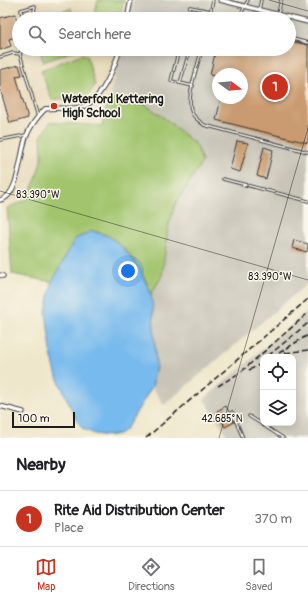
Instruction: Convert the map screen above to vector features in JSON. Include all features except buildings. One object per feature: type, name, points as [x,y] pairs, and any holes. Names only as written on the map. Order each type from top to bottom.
[{"type":"street","points":[[128,12],[131,0]]},
{"type":"street","points":[[220,0],[268,12]]},
{"type":"street","points":[[296,19],[308,22]]},
{"type":"street","points":[[0,200],[8,197],[15,185],[28,135],[38,116],[45,109],[82,107],[92,101],[108,79],[117,56]]},
{"type":"street","points":[[0,406],[23,412]]},
{"type":"lane","points":[[189,12],[190,7],[211,11],[213,0]]},
{"type":"lane","points":[[242,12],[248,0]]},
{"type":"lane","points":[[259,10],[261,0]]},
{"type":"lane","points":[[278,12],[281,0]]},
{"type":"lane","points":[[21,12],[21,10],[35,6],[34,12]]},
{"type":"lane","points":[[296,40],[308,43]]},
{"type":"lane","points":[[0,57],[12,54]]},
{"type":"lane","points":[[21,56],[38,116]]},
{"type":"lane","points":[[177,56],[171,81],[193,86]]},
{"type":"lane","points":[[180,84],[188,56]]},
{"type":"lane","points":[[200,56],[190,97],[190,108],[194,116],[204,125],[308,152]]},
{"type":"lane","points":[[0,140],[28,135]]},
{"type":"lane","points":[[223,178],[308,201]]},
{"type":"lane","points":[[232,412],[243,438]]},
{"type":"lane","points":[[249,416],[283,438]]},
{"type":"shaded area","name":"Waterford Kettering High School","points":[[0,0],[133,0],[130,12],[12,12],[12,56],[120,56],[102,126],[41,137],[42,157],[36,179],[26,200],[7,208],[0,207]]},
{"type":"shaded area","points":[[133,0],[308,0],[308,283],[164,405],[152,387],[156,366],[151,294],[162,276],[168,228],[175,205],[202,162],[146,105],[109,98],[120,56],[296,56],[296,12],[130,12]]},
{"type":"shaded area","points":[[308,311],[308,438],[229,438],[204,399]]},
{"type":"green space","points":[[98,0],[124,0],[121,12],[95,12]]},
{"type":"green space","points":[[71,8],[72,12],[60,12]]},
{"type":"green space","points":[[42,56],[60,56],[43,62]]},
{"type":"green space","points":[[77,56],[87,56],[95,85],[87,97],[65,101],[64,98],[52,100],[41,70]]},
{"type":"green space","points":[[109,98],[146,105],[167,120],[197,146],[202,162],[175,205],[168,228],[162,276],[151,294],[142,274],[129,254],[113,239],[92,231],[75,239],[52,282],[12,274],[7,208],[26,200],[36,179],[42,157],[41,137],[50,122],[102,126]]},
{"type":"water","points":[[92,231],[109,236],[122,247],[140,269],[151,294],[153,310],[156,366],[152,387],[126,429],[119,434],[108,436],[95,434],[83,429],[76,419],[57,377],[52,358],[46,312],[52,282],[75,239]]},
{"type":"railway","points":[[146,438],[308,299]]},
{"type":"railway","points":[[218,386],[241,372],[308,313]]},
{"type":"railway","points":[[270,354],[308,323]]},
{"type":"railway","points":[[279,353],[308,335]]},
{"type":"railway","points":[[285,353],[308,350]]},
{"type":"railway","points":[[249,370],[260,364]]},
{"type":"place","name":"Rite Aid Distribution Center","points":[[275,87]]},
{"type":"place","name":"Waterford Kettering High School","points":[[54,106]]}]
